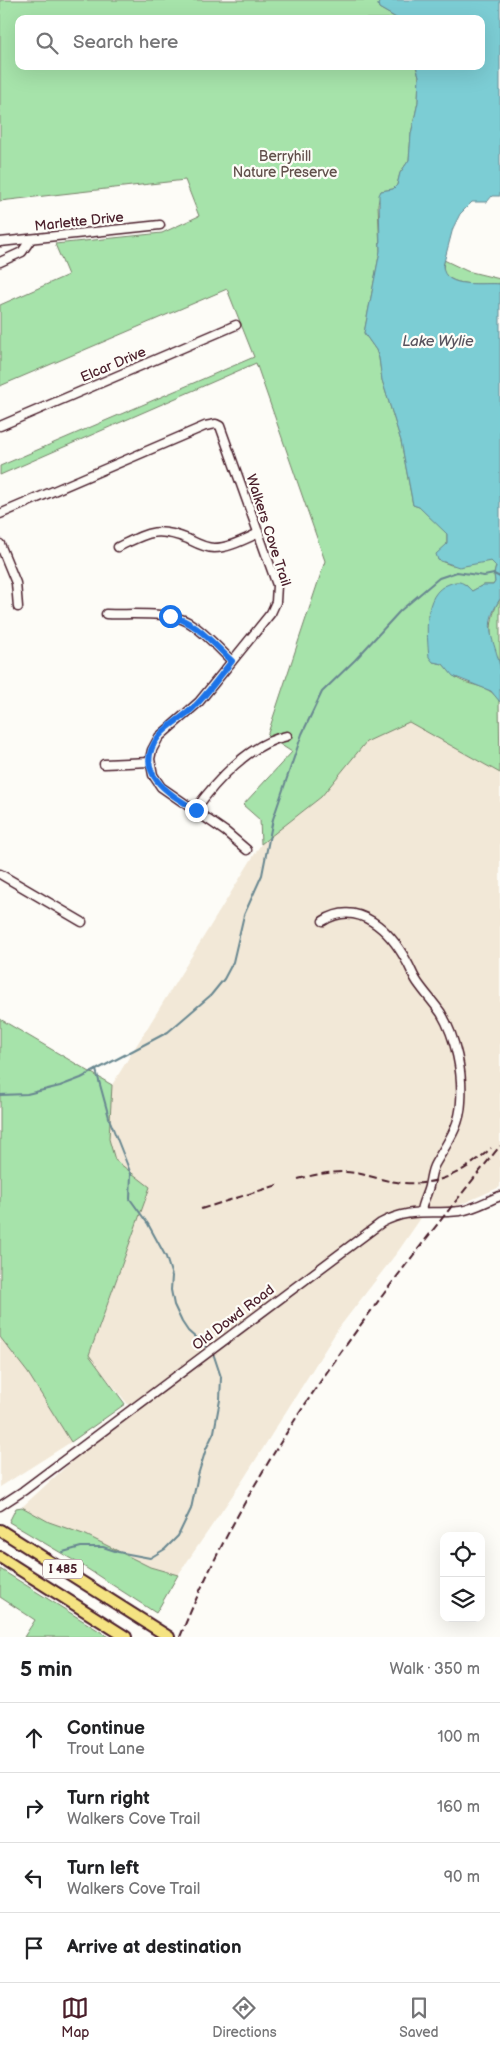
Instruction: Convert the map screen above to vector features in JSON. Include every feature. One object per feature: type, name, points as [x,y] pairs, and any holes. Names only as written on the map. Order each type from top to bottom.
[{"type":"highway","name":"I 485","points":[[0,1530],[169,1637]]},
{"type":"highway","name":"I 485","points":[[0,1557],[126,1637]]},
{"type":"street","name":"Marlette Drive","points":[[0,242],[160,225]]},
{"type":"street","points":[[0,262],[22,252],[31,239]]},
{"type":"street","name":"Elcar Drive","points":[[0,426],[236,325]]},
{"type":"street","name":"Walkers Cove Trail","points":[[0,514],[205,426],[216,424],[222,429],[277,585],[278,596],[271,613],[199,702],[159,737],[152,750],[150,762]]},
{"type":"street","points":[[118,547],[148,533],[159,531],[175,534],[216,548],[258,533]]},
{"type":"street","points":[[0,544],[16,583],[18,607]]},
{"type":"street","points":[[106,614],[170,616],[182,619],[197,628],[232,661]]},
{"type":"street","points":[[196,810],[215,783],[255,749],[273,739],[286,736]]},
{"type":"street","points":[[104,764],[150,762],[156,780],[161,787],[196,810],[247,850]]},
{"type":"street","points":[[0,874],[82,922]]},
{"type":"street","points":[[323,921],[337,914],[352,912],[383,930],[401,953],[418,983],[436,1006],[449,1029],[462,1090],[459,1121],[434,1165],[421,1211]]},
{"type":"street","name":"Old Dowd Road","points":[[0,1506],[23,1491],[374,1227],[394,1216],[421,1211],[466,1210],[500,1196]]},
{"type":"shaded area","points":[[409,721],[500,773],[500,1187],[462,1204],[421,1218],[399,1250],[338,1329],[241,1483],[178,1575],[150,1567],[86,1535],[49,1522],[22,1507],[83,1451],[134,1412],[89,1356],[150,1188],[115,1160],[109,1139],[112,1085],[261,844],[321,797],[366,742]]},
{"type":"shaded area","points":[[0,1337],[28,1373],[71,1442],[0,1487]]},
{"type":"green space","name":"Berryhill Nature Preserve","points":[[0,0],[382,0],[378,4],[379,8],[391,15],[15,15],[15,70],[417,70],[419,76],[418,102],[411,134],[409,160],[400,173],[397,185],[393,189],[381,191],[378,204],[380,251],[364,333],[376,350],[379,358],[382,380],[401,441],[413,505],[419,507],[447,533],[447,544],[438,560],[451,565],[491,561],[496,566],[495,582],[493,585],[483,585],[472,591],[465,584],[429,610],[428,616],[433,662],[443,664],[460,680],[489,690],[499,700],[500,773],[409,722],[366,742],[321,797],[261,844],[260,820],[243,805],[292,752],[267,736],[325,561],[256,363],[0,475],[0,466],[254,357],[227,289],[0,386],[0,305],[68,275],[55,244],[162,233],[199,216],[185,180],[0,201]]},
{"type":"green space","points":[[444,260],[467,271],[500,279],[500,284],[470,284],[455,281],[443,272]]},
{"type":"green space","points":[[500,599],[500,665],[493,649],[491,632],[493,615]]},
{"type":"green space","points":[[0,1019],[112,1085],[109,1139],[115,1160],[150,1187],[89,1355],[125,1404],[71,1442],[28,1373],[0,1337]]},
{"type":"green space","points":[[22,1507],[49,1522],[86,1535],[150,1567],[178,1575],[156,1613],[83,1566],[9,1522],[16,1508]]},
{"type":"green space","points":[[0,1569],[108,1637],[24,1637],[35,1620],[0,1597]]},
{"type":"water","name":"Lake Wylie","points":[[382,0],[500,0],[500,196],[492,196],[487,202],[472,202],[460,214],[453,228],[443,266],[445,274],[457,282],[500,284],[500,599],[494,609],[490,626],[500,667],[500,702],[491,691],[453,676],[443,664],[433,662],[429,657],[427,627],[430,605],[434,596],[440,589],[456,582],[464,584],[472,591],[483,585],[493,585],[495,582],[496,566],[491,561],[459,567],[438,560],[436,554],[447,544],[447,534],[419,507],[413,505],[401,441],[382,380],[379,358],[376,350],[364,333],[380,251],[379,195],[381,191],[393,189],[397,185],[400,173],[409,160],[411,134],[418,102],[419,76],[417,70],[485,70],[485,15],[391,15],[379,8],[378,4]]},
{"type":"waterway","points":[[0,1095],[27,1094],[60,1086],[81,1078],[168,1032],[211,995],[224,979],[233,962],[244,915],[262,875],[273,819],[302,734],[322,692],[355,660],[400,611],[439,578],[457,572],[484,576],[494,574],[500,577]]},
{"type":"waterway","points":[[96,1070],[110,1121],[131,1174],[130,1199],[148,1224],[166,1257],[172,1276],[171,1290],[174,1305],[182,1322],[188,1331],[206,1347]]},
{"type":"waterway","points":[[63,1552],[81,1547],[103,1547],[150,1558],[165,1549],[178,1536],[191,1509],[198,1475],[206,1449],[214,1432],[220,1400],[221,1377],[214,1356]]},
{"type":"railway","points":[[180,1637],[210,1569],[244,1504],[281,1441],[364,1320],[500,1146]]},
{"type":"railway","points":[[298,1179],[344,1172],[404,1183],[432,1181],[457,1173],[480,1158],[491,1148]]},
{"type":"railway","points":[[201,1209],[281,1184]]},
{"type":"route","points":[[170,616],[187,621],[197,628],[232,661],[199,702],[162,733],[154,744],[150,756],[151,768],[158,784],[196,810]]}]
